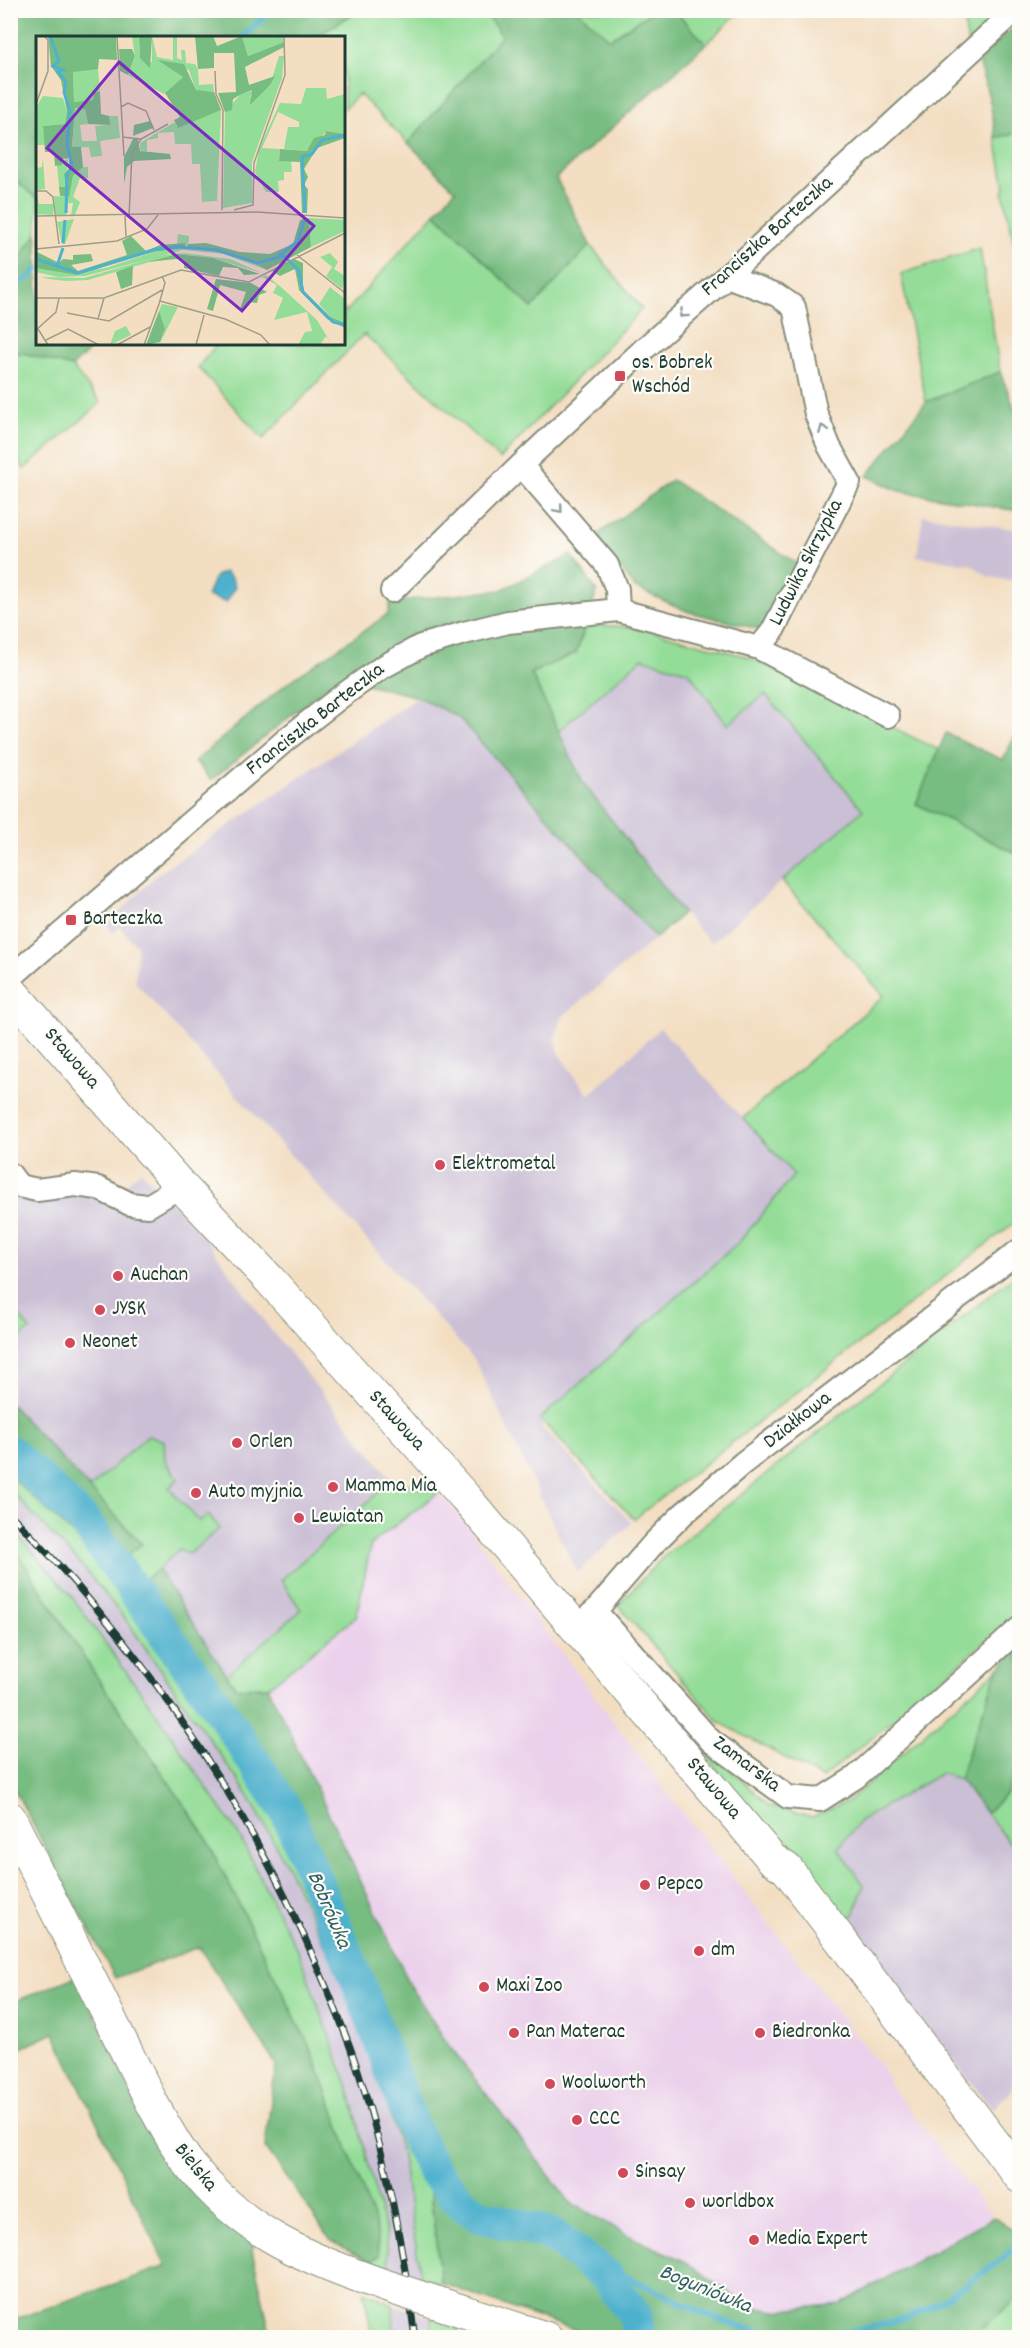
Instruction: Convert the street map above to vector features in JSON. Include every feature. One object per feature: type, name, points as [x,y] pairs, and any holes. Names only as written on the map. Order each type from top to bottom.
[{"type":"street","name":"Franciszka Barteczka","points":[[392,591],[644,349],[728,276],[1016,10]]},
{"type":"street","name":"Ludwika Skrzypka","points":[[728,276],[777,295],[794,307],[816,414],[829,446],[849,482],[772,632],[759,648]]},
{"type":"street","points":[[521,465],[607,566],[617,589],[618,610],[759,648],[888,716]]},
{"type":"street","name":"Franciszka Barteczka","points":[[10,978],[288,738],[381,668],[421,646],[508,622],[618,610]]},
{"type":"street","name":"Stawowa","points":[[10,990],[181,1186],[269,1279],[465,1497],[585,1619],[772,1859],[787,1869],[1020,2177]]},
{"type":"street","points":[[10,1174],[20,1186],[37,1190],[75,1185],[98,1188],[130,1204],[148,1206],[181,1186]]},
{"type":"street","name":"Działkowa","points":[[585,1619],[682,1515],[743,1463],[1020,1250]]},
{"type":"street","name":"Zamarska","points":[[585,1619],[711,1741],[788,1797],[820,1800],[856,1778],[1020,1628]]},
{"type":"street","name":"Bielska","points":[[10,1818],[152,2103],[174,2144],[205,2184],[240,2216],[269,2236],[325,2264],[546,2337]]},
{"type":"street","name":"Stawowa","points":[[772,1859],[777,1876],[797,1915],[985,2164],[1020,2200]]},
{"type":"street","points":[[911,2066],[964,2105]]},
{"type":"shaded area","points":[[923,515],[1019,530],[1019,582],[989,577],[970,564],[917,556]]},
{"type":"shaded area","points":[[642,658],[689,672],[727,725],[765,694],[863,810],[711,943],[683,913],[583,783],[558,731]]},
{"type":"shaded area","points":[[418,697],[458,716],[656,938],[562,1017],[555,1038],[560,1056],[589,1095],[660,1028],[795,1175],[709,1277],[541,1427],[632,1523],[577,1573],[474,1359],[135,982],[138,947],[120,927],[113,933],[107,926],[155,876]]},
{"type":"shaded area","points":[[10,1163],[26,1179],[41,1183],[86,1175],[122,1187],[141,1171],[203,1235],[271,1330],[392,1480],[281,1579],[302,1610],[227,1675],[158,1570],[200,1522],[169,1488],[178,1479],[165,1461],[164,1441],[148,1435],[89,1489],[11,1405],[11,1346],[29,1330],[11,1305]]},
{"type":"shaded area","points":[[10,1491],[81,1565],[128,1623],[248,1795],[290,1872],[334,1965],[370,2050],[401,2151],[421,2278],[389,2267],[386,2233],[349,2089],[299,1954],[237,1832],[70,1594],[11,1527]]},
{"type":"shaded area","points":[[439,1492],[471,1531],[664,1789],[889,2078],[889,2084],[993,2217],[841,2304],[774,2311],[748,2306],[686,2262],[631,2237],[570,2202],[446,2042],[405,1977],[268,1687],[356,1617],[371,1544]]},
{"type":"shaded area","points":[[942,1773],[959,1779],[1019,1854],[1019,2082],[993,2109],[838,1920],[838,1849],[861,1820]]},
{"type":"shaded area","points":[[393,2304],[431,2317],[432,2337],[394,2337]]},
{"type":"green space","points":[[11,10],[358,10],[317,36],[36,36],[36,197],[11,177],[10,79],[15,75],[11,70]]},
{"type":"green space","points":[[358,10],[484,11],[502,36],[408,143],[359,94],[345,108],[345,36],[318,36]]},
{"type":"green space","points":[[962,10],[1001,11],[968,45]]},
{"type":"green space","points":[[484,11],[578,11],[610,39],[653,11],[675,11],[706,44],[556,178],[590,245],[532,308],[435,213],[455,190],[408,143],[502,36]]},
{"type":"green space","points":[[578,11],[653,11],[610,39]]},
{"type":"green space","points":[[675,11],[740,11],[706,44]]},
{"type":"green space","points":[[1019,22],[1019,132],[996,138],[990,101],[978,60]]},
{"type":"green space","points":[[1019,132],[1019,265],[1003,192],[1005,188],[996,138]]},
{"type":"green space","points":[[10,177],[36,196],[36,234],[19,260],[11,264]]},
{"type":"green space","points":[[435,213],[532,308],[590,245],[642,309],[500,459],[364,334],[263,439],[198,367],[216,345],[345,345],[345,310],[346,312]]},
{"type":"green space","points":[[36,234],[36,345],[95,345],[72,367],[23,353],[11,353],[11,264],[19,260]]},
{"type":"green space","points":[[980,248],[1000,372],[926,402],[901,274]]},
{"type":"green space","points":[[11,353],[23,353],[72,367],[101,403],[24,469],[11,449]]},
{"type":"green space","points":[[1000,372],[1019,419],[1019,511],[899,491],[867,476],[926,402]]},
{"type":"green space","points":[[672,480],[799,565],[763,630],[689,612],[635,588],[596,536]]},
{"type":"green space","points":[[571,555],[597,591],[576,653],[531,673],[583,783],[683,913],[656,938],[458,717],[418,697],[339,677],[211,780],[195,761],[286,684],[388,614],[390,602],[501,590]]},
{"type":"green space","points":[[586,625],[638,627],[748,657],[939,750],[916,804],[1019,855],[1019,1219],[634,1519],[540,1419],[740,1241],[794,1175],[743,1118],[884,996],[782,881],[863,810],[765,694],[727,725],[689,672],[642,658],[558,731],[531,673],[576,653]]},
{"type":"green space","points":[[1019,727],[1019,855],[916,804],[946,733],[1003,760]]},
{"type":"green space","points":[[1019,1272],[1019,1612],[907,1709],[822,1778],[719,1722],[618,1605],[662,1558]]},
{"type":"green space","points":[[10,1305],[30,1330],[11,1346]]},
{"type":"green space","points":[[11,1405],[142,1544],[105,1572],[80,1541],[11,1476]]},
{"type":"green space","points":[[148,1435],[164,1441],[165,1461],[178,1479],[169,1488],[199,1521],[208,1515],[220,1528],[189,1554],[179,1549],[158,1570],[128,1591],[275,1814],[367,1987],[423,2134],[441,2283],[421,2278],[401,2151],[370,2050],[334,1965],[290,1872],[248,1795],[128,1623],[81,1565],[11,1491],[10,1476],[80,1541],[106,1572],[141,1544],[89,1489]]},
{"type":"green space","points":[[392,1480],[439,1492],[371,1544],[356,1617],[268,1687],[236,1688],[227,1675],[301,1610],[281,1580]]},
{"type":"green space","points":[[10,1527],[70,1594],[155,1712],[237,1832],[299,1954],[349,2089],[386,2233],[389,2267],[370,2261],[379,2256],[376,2226],[313,2054],[204,1834],[92,1670],[18,1554],[11,1548]]},
{"type":"green space","points":[[10,1548],[18,1554],[92,1670],[204,1834],[313,2054],[376,2226],[379,2256],[370,2261],[331,2241],[265,2146],[276,2064],[199,1947],[115,1978],[11,1783],[10,1639],[15,1634],[11,1626]]},
{"type":"green space","points":[[158,1570],[235,1688],[268,1687],[405,1977],[446,2042],[570,2202],[631,2237],[686,2262],[748,2306],[774,2311],[841,2304],[993,2217],[1019,2233],[1019,2298],[970,2337],[597,2338],[441,2283],[423,2134],[367,1987],[275,1814],[128,1591]]},
{"type":"green space","points":[[1019,1649],[1019,1759],[1007,1793],[986,1813],[959,1779],[998,1669]]},
{"type":"green space","points":[[998,1669],[959,1779],[941,1773],[861,1820],[838,1848],[864,1885],[854,1915],[838,1920],[670,1712],[769,1806],[812,1817],[848,1801]]},
{"type":"green space","points":[[1019,1759],[1019,1854],[986,1813],[1007,1793]]},
{"type":"green space","points":[[77,1976],[163,2160],[223,2219],[255,2241],[252,2250],[271,2337],[19,2337],[11,2326],[10,2321],[166,2266],[54,2033],[11,2053],[11,2003]]},
{"type":"green space","points":[[364,2291],[393,2304],[394,2337],[372,2337]]},
{"type":"green space","points":[[1019,2298],[1019,2337],[970,2337]]},
{"type":"green space","points":[[431,2317],[457,2325],[460,2337],[432,2337]]},
{"type":"water","points":[[225,572],[232,579],[235,587],[226,602],[207,596],[215,576]]},
{"type":"waterway","points":[[244,36],[271,10]]},
{"type":"waterway","points":[[10,285],[28,279],[36,271]]},
{"type":"waterway","name":"Bobrówka","points":[[10,1452],[84,1521],[222,1713],[287,1812],[355,1974],[415,2134],[434,2172],[463,2204],[480,2216],[551,2234],[607,2277],[637,2318],[637,2338]]},
{"type":"waterway","name":"Boguniówka","points":[[607,2277],[615,2274],[625,2276],[719,2320],[757,2331],[810,2335],[837,2333],[865,2329],[915,2314],[958,2290],[1020,2246]]},
{"type":"railway","points":[[10,1514],[55,1561],[138,1660],[212,1766],[276,1878],[332,2001],[367,2100],[392,2201],[415,2338]]},
{"type":"place","name":"os. Bobrek Wschód","points":[[620,376]]},
{"type":"place","name":"Barteczka","points":[[71,920]]},
{"type":"place","name":"Elektrometal","points":[[440,1165]]},
{"type":"place","name":"Auchan","points":[[118,1276]]},
{"type":"place","name":"JYSK","points":[[100,1310]]},
{"type":"place","name":"Neonet","points":[[70,1343]]},
{"type":"place","name":"Orlen","points":[[237,1443]]},
{"type":"place","name":"Mamma Mia","points":[[333,1487]]},
{"type":"place","name":"Auto myjnia","points":[[196,1493]]},
{"type":"place","name":"Lewiatan","points":[[299,1518]]},
{"type":"place","name":"Pepco","points":[[645,1885]]},
{"type":"place","name":"dm","points":[[699,1951]]},
{"type":"place","name":"Maxi Zoo","points":[[484,1987]]},
{"type":"place","name":"Pan Materac","points":[[514,2033]]},
{"type":"place","name":"Biedronka","points":[[760,2033]]},
{"type":"place","name":"Woolworth","points":[[550,2084]]},
{"type":"place","name":"CCC","points":[[577,2120]]},
{"type":"place","name":"Sinsay","points":[[623,2173]]},
{"type":"place","name":"worldbox","points":[[690,2203]]},
{"type":"place","name":"Media Expert","points":[[754,2240]]}]
